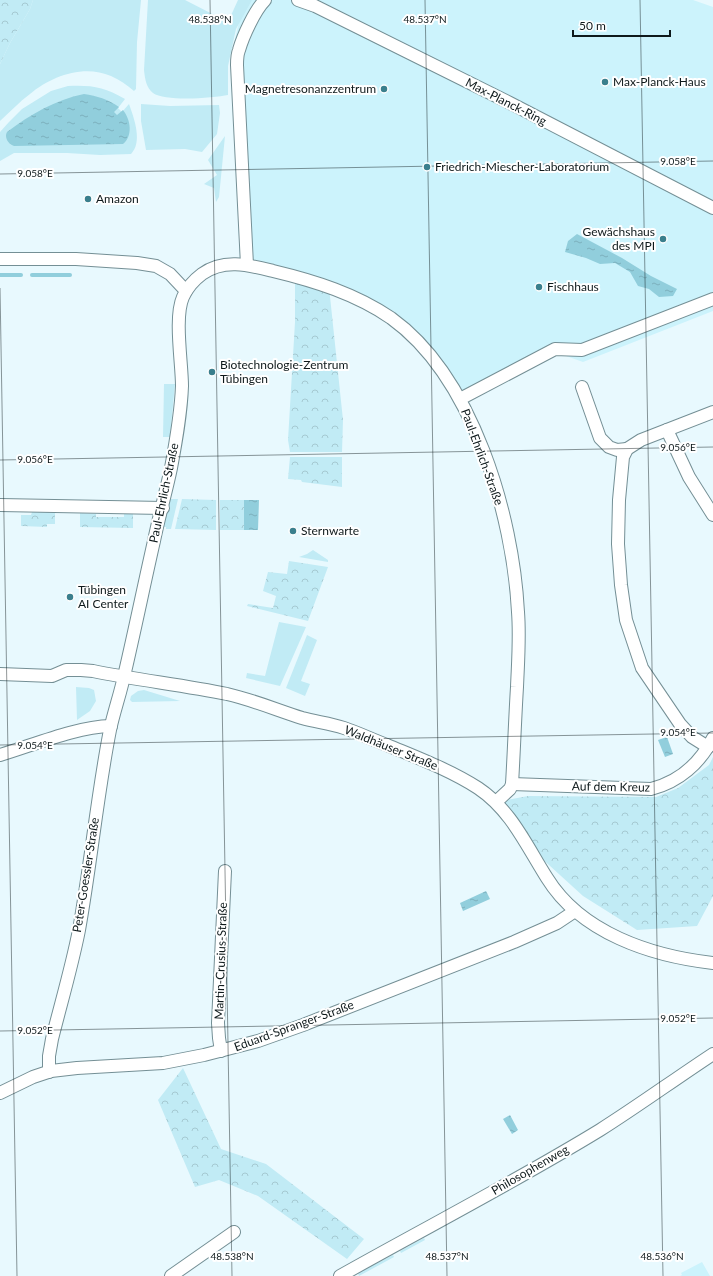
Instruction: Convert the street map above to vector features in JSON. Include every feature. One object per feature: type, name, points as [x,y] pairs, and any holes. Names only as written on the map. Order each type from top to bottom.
[{"type":"street","points":[[247,265],[237,65],[238,51],[241,44],[258,7],[265,0]]},
{"type":"street","name":"Max-Planck-Ring","points":[[298,0],[315,6],[503,100],[713,208]]},
{"type":"street","points":[[0,259],[137,262],[156,266],[170,274],[186,291]]},
{"type":"street","name":"Paul-Ehrlich-Straße","points":[[124,678],[155,534],[163,508],[179,423],[182,388],[179,315],[186,291],[199,276],[218,265],[234,263],[295,276],[329,287],[353,297],[388,316],[417,341],[428,353],[460,399],[467,412],[490,471],[500,504],[513,564],[519,632],[512,784]]},
{"type":"street","points":[[460,399],[554,348],[582,350],[713,299]]},
{"type":"street","points":[[582,387],[600,438],[604,443],[616,450],[628,449]]},
{"type":"street","points":[[711,742],[692,737],[680,724],[642,668],[626,620],[621,585],[618,544],[619,500],[623,457],[628,449],[641,440],[713,412]]},
{"type":"street","points":[[667,430],[689,477],[713,515]]},
{"type":"street","points":[[0,505],[163,508]]},
{"type":"street","name":"Waldhäuser Straße","points":[[0,674],[52,676],[66,670],[81,670],[124,678],[141,679],[253,700],[302,718],[344,728],[455,774],[478,788],[496,802],[516,826],[555,890],[575,911],[598,928],[642,947],[670,955],[713,963]]},
{"type":"street","name":"Peter-Goessler-Straße","points":[[48,1072],[52,1039],[78,932],[111,726],[124,678]]},
{"type":"street","points":[[0,756],[75,732],[111,726]]},
{"type":"street","name":"Auf dem Kreuz","points":[[512,784],[651,789],[664,786],[676,780],[706,751],[711,742]]},
{"type":"street","points":[[496,802],[510,789],[512,784]]},
{"type":"street","name":"Martin-Crusius-Straße","points":[[221,1051],[218,1023],[225,871]]},
{"type":"street","name":"Eduard-Spranger-Straße","points":[[0,1093],[33,1077],[48,1072],[78,1068],[164,1063],[221,1051],[279,1034],[542,930],[566,918],[575,911]]},
{"type":"street","name":"Philosophenweg","points":[[340,1276],[580,1142],[611,1123],[713,1054]]},
{"type":"street","points":[[171,1276],[234,1232]]},
{"type":"shaded area","points":[[244,0],[693,0],[713,7],[713,311],[583,362],[555,352],[463,401],[455,387],[377,308],[240,260],[232,82],[233,48]]},
{"type":"shaded area","points":[[702,1262],[710,1276],[680,1276],[682,1275],[681,1273]]},
{"type":"green space","points":[[0,0],[33,0],[30,9],[10,43],[0,64]]},
{"type":"green space","points":[[33,0],[141,0],[137,42],[136,89],[134,91],[117,79],[101,73],[90,71],[68,74],[58,77],[38,88],[22,100],[0,121],[0,64],[10,43],[30,9]]},
{"type":"green space","points":[[148,0],[185,0],[228,22],[238,0],[252,0],[236,29],[228,66],[228,95],[201,98],[168,98],[159,96],[151,91],[146,83],[144,70]]},
{"type":"green space","points":[[68,86],[84,86],[104,89],[125,99],[118,108],[122,112],[129,104],[133,116],[137,137],[135,149],[131,154],[100,155],[67,153],[14,153],[0,161],[0,132],[9,122],[22,109],[51,91]]},
{"type":"green space","points":[[141,104],[170,106],[219,105],[220,113],[217,134],[202,152],[185,149],[146,150],[141,121]]},
{"type":"green space","points":[[225,136],[219,197],[216,202],[214,188],[204,184],[217,175],[208,160]]},
{"type":"green space","points":[[295,276],[329,287],[343,420],[342,452],[290,452],[288,440],[295,322]]},
{"type":"green space","points":[[164,384],[175,384],[170,437],[163,437]]},
{"type":"green space","points":[[290,457],[342,457],[342,487],[288,479]]},
{"type":"green space","points":[[169,499],[178,499],[171,529],[166,529],[166,527],[162,527]]},
{"type":"green space","points":[[182,499],[216,500],[216,530],[175,529]]},
{"type":"green space","points":[[220,500],[244,500],[244,530],[220,530]]},
{"type":"green space","points":[[32,512],[55,512],[55,524],[47,524],[47,527],[21,526],[21,515],[31,515]]},
{"type":"green space","points":[[80,513],[96,514],[96,517],[124,517],[124,514],[133,514],[133,528],[80,527]]},
{"type":"green space","points":[[313,550],[328,560],[328,562],[299,557]]},
{"type":"green space","points":[[289,561],[328,567],[308,621],[247,606],[248,604],[273,608],[276,596],[263,591],[268,572],[287,574]]},
{"type":"green space","points":[[279,622],[306,627],[280,686],[246,678],[247,673],[265,676]]},
{"type":"green space","points":[[307,635],[317,640],[301,681],[310,684],[305,696],[286,688]]},
{"type":"green space","points":[[76,687],[94,690],[96,701],[90,711],[77,720]]},
{"type":"green space","points":[[144,690],[180,701],[132,702],[130,700],[131,696],[138,691]]},
{"type":"green space","points":[[713,757],[713,896],[697,926],[637,930],[583,896],[527,845],[496,802],[528,796],[656,797],[678,788],[709,765]]},
{"type":"green space","points":[[183,1068],[221,1149],[266,1164],[364,1239],[347,1259],[258,1196],[219,1180],[195,1187],[158,1100]]},
{"type":"green space","points":[[424,1238],[425,1240],[401,1253],[400,1251]]},
{"type":"green space","points":[[393,1255],[394,1257],[359,1276],[357,1271],[361,1269],[362,1271]]},
{"type":"water","points":[[84,94],[102,98],[115,104],[119,107],[114,112],[117,115],[123,110],[128,118],[130,132],[123,144],[14,146],[7,140],[7,132],[25,119],[53,104]]},
{"type":"water","points":[[577,234],[677,289],[673,296],[659,297],[649,289],[638,286],[630,272],[615,263],[600,264],[565,252],[568,241]]},
{"type":"water","points":[[244,500],[259,500],[258,530],[244,530]]},
{"type":"water","points":[[667,737],[673,754],[665,757],[658,740]]},
{"type":"water","points":[[486,891],[490,899],[463,911],[460,903]]},
{"type":"water","points":[[510,1115],[518,1130],[512,1134],[503,1119]]},
{"type":"waterway","points":[[0,275],[21,275]]},
{"type":"waterway","points":[[32,275],[70,275]]},
{"type":"place","name":"Max-Planck-Haus","points":[[605,82]]},
{"type":"place","name":"Magnetresonanzzentrum","points":[[384,89]]},
{"type":"place","name":"Friedrich-Miescher-Laboratorium","points":[[427,167]]},
{"type":"place","name":"Amazon","points":[[88,199]]},
{"type":"place","name":"Gewächshaus des MPI","points":[[663,239]]},
{"type":"place","name":"Fischhaus","points":[[539,287]]},
{"type":"place","name":"Biotechnologie-Zentrum Tübingen","points":[[212,372]]},
{"type":"place","name":"Sternwarte","points":[[293,531]]},
{"type":"place","name":"Tübingen AI Center","points":[[70,597]]}]
